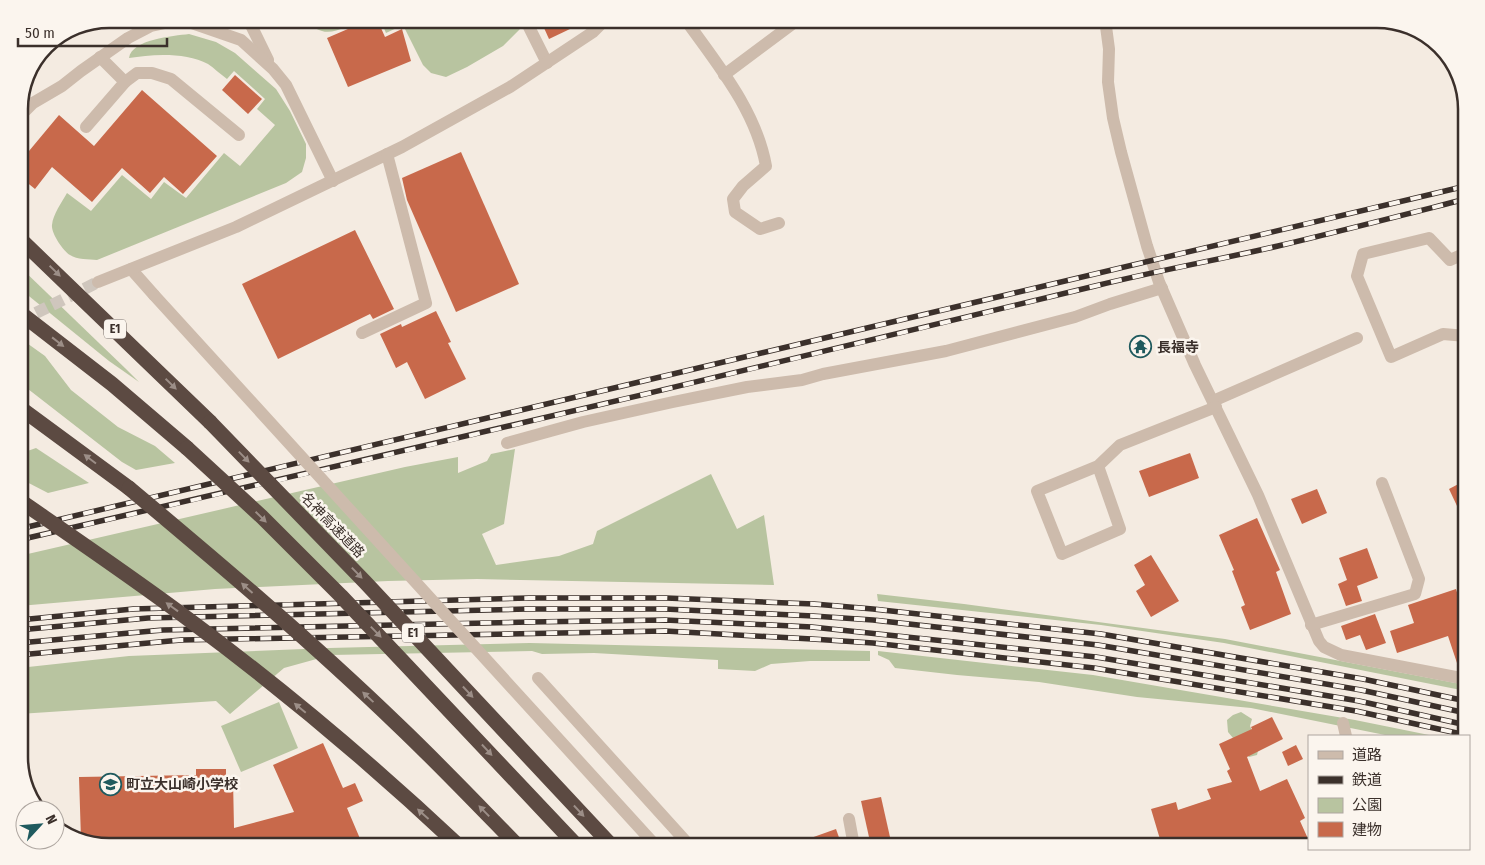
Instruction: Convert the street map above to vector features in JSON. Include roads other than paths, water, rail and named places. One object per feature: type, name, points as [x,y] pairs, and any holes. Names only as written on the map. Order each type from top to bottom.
[{"type":"highway","name":"名神高速道路","points":[[28,247],[210,422],[359,575],[605,838]]},
{"type":"highway","name":"E1","points":[[28,319],[112,384],[187,448],[262,517],[341,596],[569,838]]},
{"type":"highway","points":[[28,414],[129,488],[226,569],[399,725],[510,838]]},
{"type":"highway","points":[[28,506],[193,623],[288,697],[373,768],[450,838]]},
{"type":"street","points":[[28,109],[128,38],[147,28]]},
{"type":"street","points":[[206,28],[241,40],[273,69],[286,85],[333,181]]},
{"type":"street","points":[[252,28],[273,69]]},
{"type":"street","points":[[529,28],[546,63]]},
{"type":"street","points":[[98,282],[236,227],[387,154],[464,114],[546,63],[597,28]]},
{"type":"street","points":[[691,28],[724,74],[752,122],[762,146],[766,166],[743,186],[733,199],[735,212],[760,229],[779,223]]},
{"type":"street","points":[[724,74],[787,28]]},
{"type":"street","points":[[1106,28],[1109,49],[1108,82],[1113,118],[1147,246],[1160,285],[1195,365],[1258,495],[1311,625],[1324,647],[1341,654],[1458,676]]},
{"type":"street","points":[[100,57],[125,82]]},
{"type":"street","points":[[86,127],[125,82],[137,73],[152,73],[171,79],[239,135]]},
{"type":"street","points":[[362,333],[426,303],[387,154]]},
{"type":"street","points":[[1457,257],[1450,260],[1429,238],[1363,254],[1357,276],[1391,357],[1443,334],[1457,335]]},
{"type":"street","points":[[131,269],[649,838]]},
{"type":"street","points":[[507,443],[583,422],[673,402],[746,388],[802,380],[823,374],[946,351],[1075,317],[1160,285]]},
{"type":"street","points":[[1098,466],[1120,529],[1062,554],[1037,491],[1098,466],[1120,445],[1215,404],[1357,338]]},
{"type":"street","points":[[1311,625],[1415,594],[1419,579],[1382,483]]},
{"type":"street","points":[[538,678],[683,838]]},
{"type":"street","points":[[849,819],[853,838]]},
{"type":"tunnel","points":[[28,317],[98,282]]},
{"type":"railway","points":[[28,527],[1457,188]]},
{"type":"railway","points":[[28,538],[557,415],[1118,281],[1278,246],[1457,201]]},
{"type":"railway","points":[[28,619],[133,609],[529,598],[666,598],[814,604],[1101,634],[1363,679],[1458,699]]},
{"type":"railway","points":[[28,629],[148,618],[527,609],[665,609],[813,616],[873,620],[1098,645],[1361,690],[1458,711]]},
{"type":"railway","points":[[28,642],[163,630],[530,622],[665,620],[812,627],[1096,657],[1359,701],[1458,723]]},
{"type":"railway","points":[[28,654],[181,640],[665,631],[812,639],[873,643],[1094,668],[1356,711],[1458,733]]},
{"type":"place","name":"長福寺","points":[[1141,347]]},
{"type":"place","name":"町立大山崎小学校","points":[[110,784]]}]
